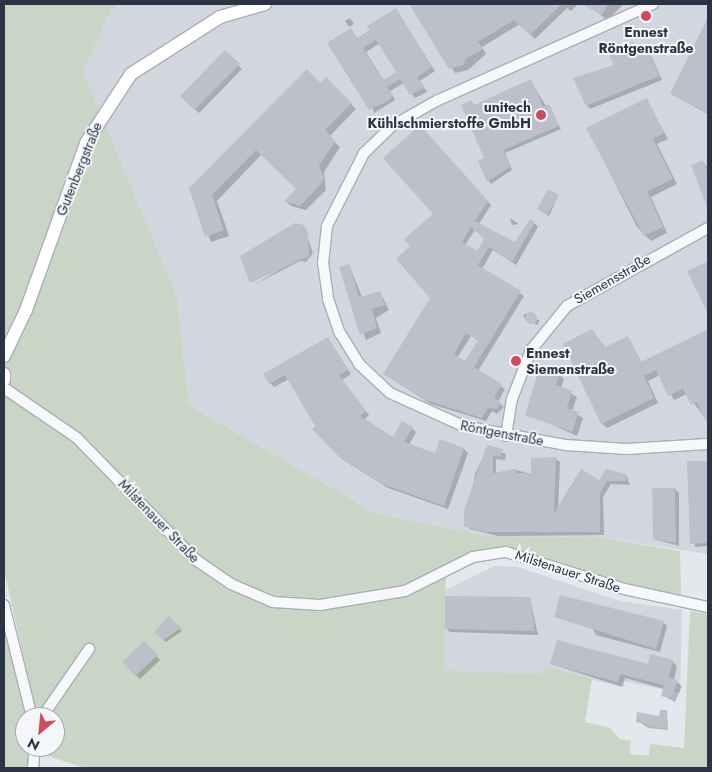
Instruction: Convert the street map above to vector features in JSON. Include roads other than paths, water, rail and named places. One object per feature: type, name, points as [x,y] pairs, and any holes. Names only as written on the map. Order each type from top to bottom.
[{"type":"main road","name":"Gutenbergstraße","points":[[4,356],[26,310],[86,143],[131,74],[179,40],[220,17],[265,4]]},
{"type":"main road","points":[[4,374],[4,380]]},
{"type":"street","name":"Röntgenstraße","points":[[653,4],[438,100],[392,126],[364,153],[327,226],[323,262],[328,299],[340,333],[359,364],[390,393],[420,410],[463,426],[506,436],[627,450],[708,444]]},
{"type":"street","name":"Siemensstraße","points":[[506,436],[512,399],[531,350],[566,306],[708,228]]},
{"type":"street","name":"Milstenauer Straße","points":[[4,388],[77,438],[196,560],[231,584],[273,602],[320,605],[388,594],[425,584],[473,557],[506,552],[624,589],[708,608]]},
{"type":"street","points":[[4,605],[30,707]]},
{"type":"street","points":[[49,707],[89,649]]},
{"type":"place","name":"Ennest Röntgenstraße","points":[[646,16]]},
{"type":"place","name":"unitech Kühlschmierstoffe GmbH","points":[[541,115]]},
{"type":"place","name":"Ennest Siemenstraße","points":[[516,361]]}]
